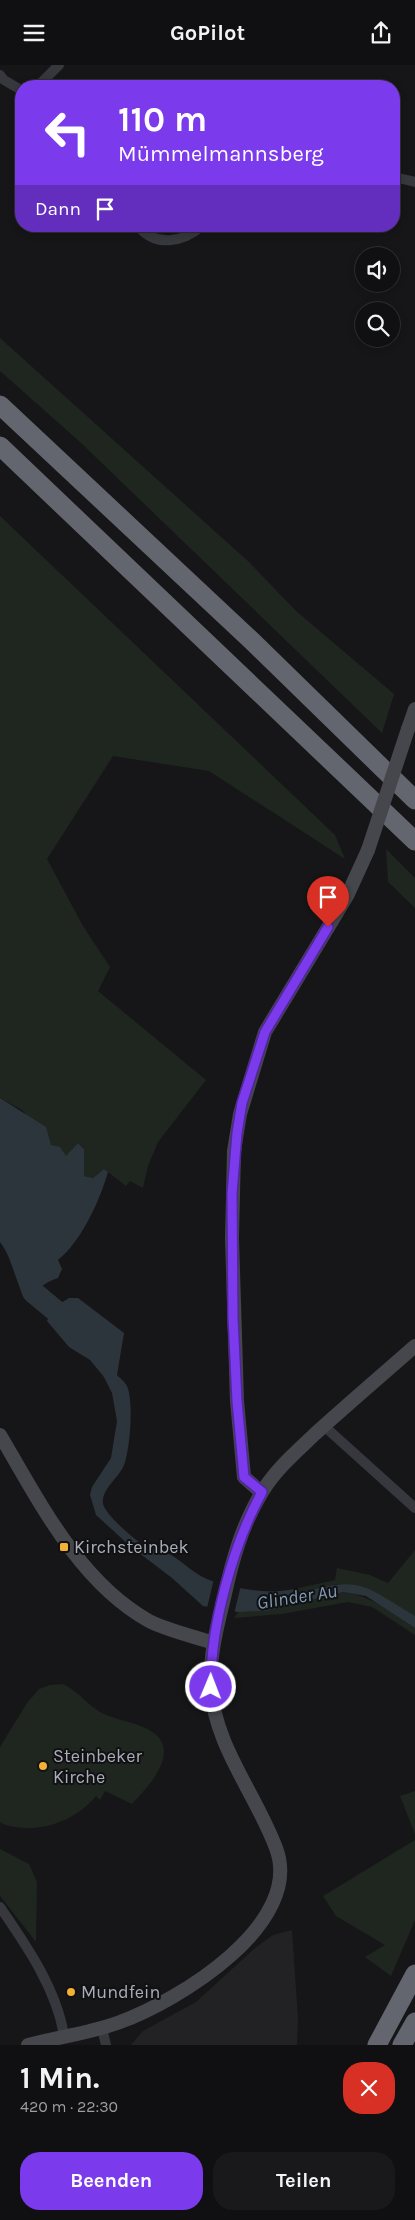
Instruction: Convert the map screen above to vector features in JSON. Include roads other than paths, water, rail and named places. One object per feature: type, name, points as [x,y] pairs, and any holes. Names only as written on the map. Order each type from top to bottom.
[{"type":"highway","points":[[0,405],[252,641],[415,800]]},
{"type":"highway","points":[[0,446],[415,841]]},
{"type":"highway","points":[[376,2045],[415,1974]]},
{"type":"highway","points":[[402,2045],[415,2022]]},
{"type":"street","points":[[44,80],[59,65]]},
{"type":"street","points":[[0,75],[15,86]]},
{"type":"street","points":[[400,178],[415,182]]},
{"type":"street","points":[[145,232],[153,239],[163,241],[179,240],[192,232]]},
{"type":"street","points":[[262,1492],[244,1477],[237,1401],[232,1202],[234,1151],[240,1114],[265,1032],[347,896],[368,850],[415,709]]},
{"type":"street","points":[[28,2045],[102,2028],[155,2007],[184,1990],[216,1967],[266,1917],[278,1889],[280,1873],[276,1847],[231,1756],[213,1702],[211,1677],[214,1643],[228,1578],[242,1534],[262,1492],[277,1469],[415,1346]]},
{"type":"street","points":[[324,1426],[415,1508]]},
{"type":"street","points":[[0,1435],[39,1502],[97,1579],[132,1610],[149,1621],[214,1643]]},
{"type":"street","points":[[0,1907],[22,1940],[44,1980],[62,2019],[64,2036]]},
{"type":"street","points":[[102,2028],[106,2045]]},
{"type":"water","points":[[0,1098],[46,1127],[51,1145],[60,1147],[66,1156],[78,1143],[84,1149],[84,1176],[93,1178],[104,1169],[108,1172],[89,1220],[74,1243],[58,1260],[62,1269],[58,1278],[27,1294],[0,1242]]},
{"type":"water","points":[[69,1298],[78,1298],[124,1333],[117,1375],[126,1385],[129,1393],[131,1414],[129,1437],[122,1470],[107,1488],[103,1499],[105,1509],[121,1527],[141,1543],[171,1555],[201,1576],[232,1586],[263,1591],[294,1589],[297,1594],[335,1585],[348,1584],[360,1586],[383,1596],[415,1616],[415,1628],[366,1596],[343,1592],[266,1611],[238,1612],[203,1606],[172,1578],[130,1546],[96,1515],[90,1495],[92,1487],[111,1458],[117,1421],[112,1393],[104,1377],[90,1360],[69,1347],[47,1321],[50,1314],[48,1311]]},
{"type":"waterway","name":"Glinder Au","points":[[0,1209],[14,1239],[33,1292],[75,1327]]},
{"type":"place","name":"Kirchsteinbek","points":[[64,1547]]},
{"type":"place","name":"Steinbeker Kirche","points":[[43,1766]]},
{"type":"place","name":"Mundfein","points":[[71,1992]]}]
